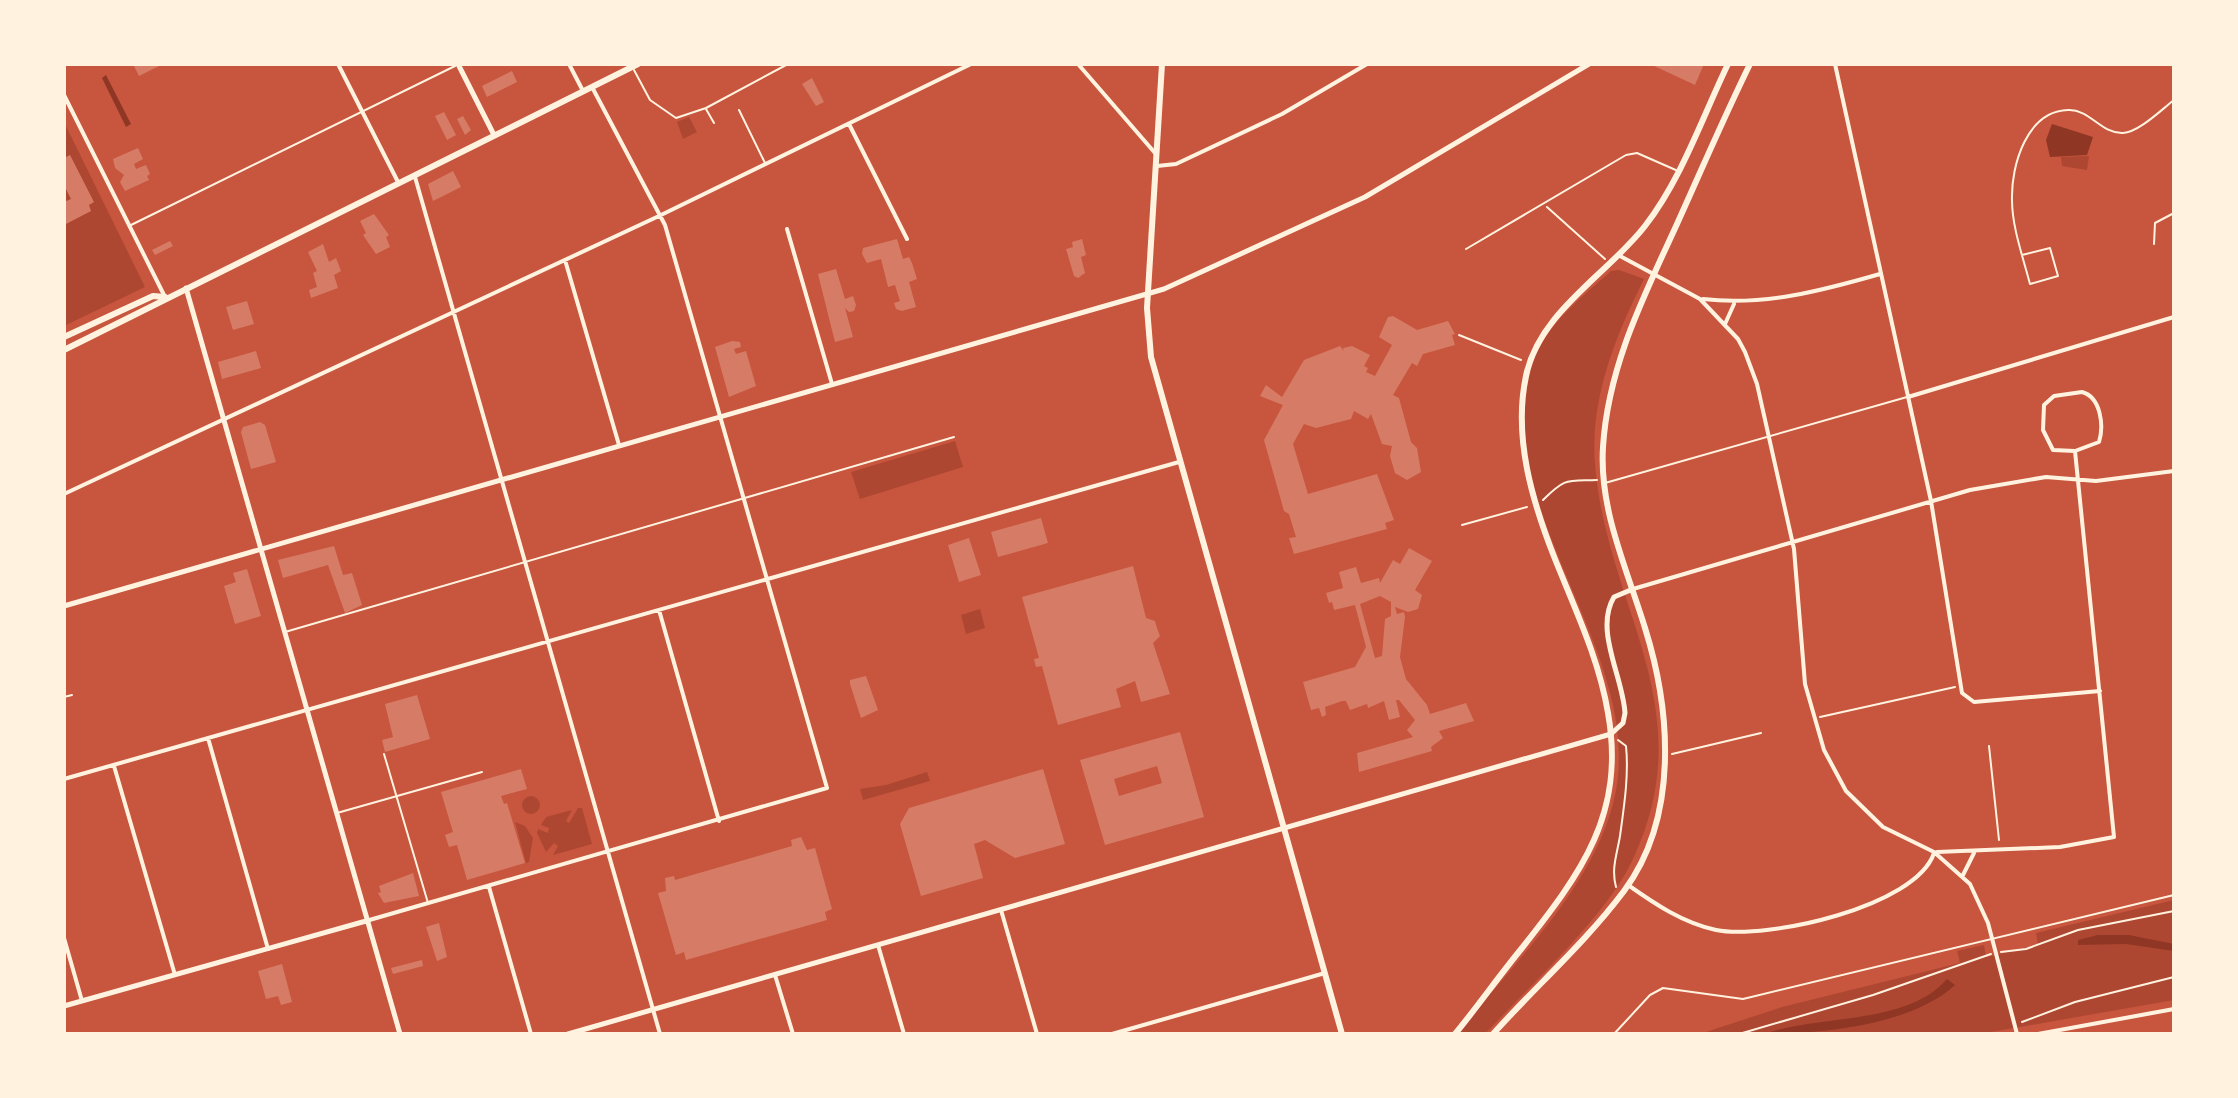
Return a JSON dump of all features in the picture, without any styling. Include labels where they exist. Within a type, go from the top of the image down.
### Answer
[{"type":"main road","points":[[1162,64],[1148,293],[1151,357],[1342,1034]]},
{"type":"main road","points":[[1455,1034],[1556,904],[1591,852],[1608,802],[1611,734],[1600,677],[1536,503],[1525,458],[1522,419],[1526,375],[1539,343],[1562,312],[1612,265],[1652,217],[1678,171],[1728,64]]},
{"type":"main road","points":[[1493,1034],[1628,885],[1655,820],[1664,756],[1657,670],[1601,482],[1603,448],[1611,390],[1624,342],[1750,64]]},
{"type":"main road","points":[[64,350],[635,65]]},
{"type":"main road","points":[[64,337],[153,296],[165,297]]},
{"type":"street","points":[[338,64],[398,182]]},
{"type":"street","points":[[458,64],[494,135]]},
{"type":"street","points":[[569,64],[583,91]]},
{"type":"street","points":[[64,494],[659,216],[971,64]]},
{"type":"street","points":[[1078,64],[1157,155]]},
{"type":"street","points":[[1157,166],[1176,164],[1269,120],[1367,64]]},
{"type":"street","points":[[64,606],[1148,293],[1231,260],[1351,204],[1589,64]]},
{"type":"street","points":[[1835,64],[1931,501],[1950,600],[1960,686],[1974,702],[2100,691]]},
{"type":"street","points":[[64,1006],[827,788],[659,216],[592,87]]},
{"type":"street","points":[[64,95],[165,297]]},
{"type":"street","points":[[849,124],[907,239]]},
{"type":"street","points":[[414,174],[660,1034]]},
{"type":"street","points":[[787,229],[832,384]]},
{"type":"street","points":[[1620,256],[1700,299],[1738,339],[1751,365],[1793,542],[1801,603],[1805,684],[1824,750],[1846,791],[1883,827],[1934,852],[1963,875],[1984,911],[2017,1034]]},
{"type":"street","points":[[565,260],[619,445]]},
{"type":"street","points":[[1700,299],[1734,304],[1792,297],[1880,274]]},
{"type":"street","points":[[185,287],[400,1034]]},
{"type":"street","points":[[1725,324],[1734,304]]},
{"type":"street","points":[[1908,397],[2174,317]]},
{"type":"street","points":[[2082,392],[2090,394],[2097,405],[2101,437],[2095,446],[2075,451],[2049,446],[2042,414],[2044,405],[2054,396],[2082,392]]},
{"type":"street","points":[[1934,852],[1974,853],[2060,847],[2114,837],[2075,451]]},
{"type":"street","points":[[64,779],[1179,462]]},
{"type":"street","points":[[568,1034],[1611,734],[1623,723],[1625,713],[1607,610],[1614,597],[1633,589],[1931,501],[2021,480],[2058,476],[2096,481],[2174,471]]},
{"type":"street","points":[[659,610],[719,821]]},
{"type":"street","points":[[208,738],[268,949]]},
{"type":"street","points":[[114,765],[175,975]]},
{"type":"street","points":[[1628,885],[1693,923],[1730,932],[1761,930],[1797,925],[1888,896],[1922,872],[1934,852]]},
{"type":"street","points":[[1963,875],[1974,853]]},
{"type":"street","points":[[489,887],[531,1034]]},
{"type":"street","points":[[1001,910],[1037,1034]]},
{"type":"street","points":[[64,938],[82,1001]]},
{"type":"street","points":[[878,945],[904,1034]]},
{"type":"street","points":[[1112,1034],[1325,973]]},
{"type":"street","points":[[775,975],[793,1034]]},
{"type":"street","points":[[2038,1034],[2174,1009]]},
{"type":"lane","points":[[129,225],[458,64]]},
{"type":"lane","points":[[635,65],[650,100],[663,112],[676,118],[706,108],[788,64]]},
{"type":"lane","points":[[2022,255],[2050,248],[2058,276],[2030,284],[2022,255],[2012,201],[2013,177],[2024,143],[2036,124],[2056,111],[2077,110],[2108,131],[2121,133],[2130,131],[2174,100]]},
{"type":"lane","points":[[706,108],[714,123]]},
{"type":"lane","points":[[739,110],[766,164]]},
{"type":"lane","points":[[1466,249],[1626,155],[1637,153],[1678,171]]},
{"type":"lane","points":[[2154,244],[2155,223],[2174,213]]},
{"type":"lane","points":[[1601,482],[1908,397]]},
{"type":"lane","points":[[284,632],[954,437]]},
{"type":"lane","points":[[1218,599],[1227,596]]},
{"type":"lane","points":[[64,697],[72,695]]},
{"type":"lane","points":[[384,754],[428,904]]},
{"type":"lane","points":[[336,814],[482,772]]},
{"type":"lane","points":[[1614,1034],[1650,995],[1663,988],[1743,999],[2174,895]]},
{"type":"path","points":[[1548,208],[1612,265]]},
{"type":"path","points":[[1459,335],[1521,360]]},
{"type":"path","points":[[1539,502],[1559,482],[1572,479],[1601,482]]},
{"type":"path","points":[[1462,525],[1527,507]]},
{"type":"path","points":[[1822,717],[1960,686]]},
{"type":"path","points":[[1664,756],[1761,733]]},
{"type":"path","points":[[1611,734],[1623,740],[1627,754],[1613,873],[1616,887]]},
{"type":"path","points":[[1989,746],[1999,840]]},
{"type":"path","points":[[1739,1034],[1873,995],[1995,952],[2026,949],[2078,930],[2174,911]]},
{"type":"path","points":[[2018,1025],[2075,1002],[2174,977]]},
{"type":"shaded area","points":[[106,75],[131,124],[126,127],[102,78]]},
{"type":"shaded area","points":[[689,117],[697,132],[683,139],[677,122]]},
{"type":"shaded area","points":[[64,122],[145,287],[64,326]]},
{"type":"shaded area","points":[[2052,124],[2093,137],[2087,155],[2050,157],[2046,140]]},
{"type":"shaded area","points":[[2089,156],[2087,170],[2062,166],[2061,157]]},
{"type":"shaded area","points":[[1619,270],[1644,279],[1623,323],[1607,369],[1596,416],[1595,464],[1603,516],[1645,658],[1655,705],[1659,753],[1652,804],[1633,859],[1621,881],[1586,927],[1485,1034],[1458,1034],[1568,897],[1602,836],[1613,804],[1619,748],[1610,693],[1592,638],[1548,529],[1531,474],[1524,419],[1533,363],[1546,336],[1588,291],[1611,271]]},
{"type":"shaded area","points":[[955,441],[963,467],[860,499],[851,472]]},
{"type":"shaded area","points":[[980,609],[985,628],[966,634],[961,615]]},
{"type":"shaded area","points":[[927,772],[930,781],[863,800],[860,789],[886,785]]},
{"type":"shaded area","points":[[531,796],[540,805],[531,814],[522,805]]},
{"type":"shaded area","points":[[578,808],[582,808],[592,844],[553,855],[558,846],[554,843],[546,852],[537,833],[538,829],[548,833],[549,828],[541,825],[546,817],[572,810],[566,821],[569,823]]},
{"type":"shaded area","points":[[515,822],[525,826],[533,838],[529,862],[526,863]]},
{"type":"shaded area","points":[[2174,900],[2174,1000],[1980,1034],[1700,1034],[1782,1007],[1960,963],[1957,951],[1984,945],[1986,957],[2038,945],[2036,933]]},
{"type":"shaded area","points":[[2098,935],[2129,935],[2174,944],[2174,951],[2126,944],[2078,945],[2078,940]]},
{"type":"shaded area","points":[[1947,979],[1955,985],[1937,999],[1891,1018],[1839,1029],[1764,1034],[1886,1012],[1930,994]]},
{"type":"building","points":[[133,64],[163,64],[139,76]]},
{"type":"building","points":[[1650,64],[1704,64],[1695,85]]},
{"type":"building","points":[[512,71],[517,82],[487,97],[482,86]]},
{"type":"building","points":[[812,78],[824,102],[816,106],[802,84]]},
{"type":"building","points":[[444,112],[456,135],[447,140],[435,116]]},
{"type":"building","points":[[463,116],[471,130],[465,135],[457,119]]},
{"type":"building","points":[[138,148],[143,159],[134,164],[136,169],[146,165],[149,180],[125,191],[120,182],[124,175],[115,168],[113,159]]},
{"type":"building","points":[[70,155],[94,202],[89,205],[91,211],[64,225],[64,202],[71,199],[64,185],[64,158]]},
{"type":"building","points":[[453,171],[461,187],[433,201],[428,184]]},
{"type":"building","points":[[374,214],[389,235],[386,237],[390,247],[376,254],[363,235],[366,233],[360,221]]},
{"type":"building","points":[[897,239],[903,259],[909,257],[917,279],[909,282],[916,307],[902,311],[896,309],[894,303],[900,301],[895,285],[888,287],[881,259],[867,263],[862,254],[863,248]]},
{"type":"building","points":[[1082,239],[1086,255],[1081,257],[1085,273],[1078,278],[1074,276],[1066,249],[1073,247],[1072,242]]},
{"type":"building","points":[[170,241],[173,246],[155,255],[152,250]]},
{"type":"building","points":[[323,244],[329,262],[336,258],[341,271],[334,275],[338,288],[311,298],[309,290],[317,287],[313,273],[317,271],[308,252]]},
{"type":"building","points":[[836,269],[845,299],[853,296],[856,305],[854,311],[849,312],[845,308],[853,337],[835,342],[818,274]]},
{"type":"building","points":[[247,301],[254,324],[233,330],[226,307]]},
{"type":"building","points":[[1393,316],[1417,330],[1448,321],[1455,334],[1452,335],[1455,345],[1423,354],[1417,366],[1412,363],[1393,395],[1399,398],[1411,442],[1417,448],[1421,472],[1407,480],[1395,473],[1390,456],[1392,446],[1382,444],[1371,414],[1368,419],[1354,411],[1351,419],[1316,428],[1304,424],[1293,444],[1308,494],[1377,474],[1394,520],[1385,523],[1387,529],[1294,554],[1289,538],[1296,537],[1289,514],[1284,511],[1264,440],[1283,405],[1260,396],[1266,385],[1282,397],[1304,360],[1340,346],[1344,351],[1343,348],[1352,346],[1370,355],[1364,366],[1368,368],[1366,372],[1375,376],[1392,345],[1379,337],[1388,317]]},
{"type":"building","points":[[732,341],[740,342],[741,347],[734,349],[736,354],[746,351],[756,386],[729,397],[715,347]]},
{"type":"building","points":[[256,351],[261,368],[222,379],[218,362]]},
{"type":"building","points":[[260,422],[265,425],[276,462],[251,469],[241,432],[243,427]]},
{"type":"building","points":[[1041,518],[1048,543],[998,557],[991,532]]},
{"type":"building","points":[[969,538],[981,575],[959,582],[948,545]]},
{"type":"building","points":[[334,546],[343,575],[352,573],[362,605],[345,613],[328,565],[283,578],[278,560]]},
{"type":"building","points":[[1409,548],[1432,561],[1415,590],[1422,595],[1418,609],[1408,612],[1395,607],[1397,614],[1404,612],[1405,617],[1400,657],[1406,679],[1427,705],[1430,714],[1466,703],[1474,721],[1439,731],[1443,738],[1431,747],[1432,751],[1359,772],[1357,753],[1413,737],[1407,730],[1415,720],[1399,700],[1396,700],[1400,717],[1389,720],[1384,701],[1368,708],[1367,704],[1350,710],[1346,701],[1342,701],[1325,707],[1326,715],[1322,717],[1319,708],[1311,710],[1303,682],[1355,667],[1366,647],[1355,605],[1334,610],[1332,602],[1329,603],[1326,593],[1343,588],[1339,572],[1356,567],[1361,583],[1379,578],[1380,583],[1393,560],[1400,564]],"holes":[[[1380,596],[1391,602],[1391,616],[1385,619],[1382,656],[1375,658],[1360,604]]]},
{"type":"building","points":[[1133,566],[1146,618],[1155,621],[1160,636],[1153,643],[1170,694],[1141,702],[1135,681],[1116,689],[1121,707],[1058,725],[1042,666],[1036,667],[1034,659],[1039,658],[1022,597]]},
{"type":"building","points":[[247,569],[261,616],[235,624],[224,586],[236,582],[233,573]]},
{"type":"building","points":[[866,676],[878,710],[861,718],[850,680]]},
{"type":"building","points":[[417,695],[430,739],[385,752],[382,740],[393,737],[385,704]]},
{"type":"building","points":[[1180,732],[1204,817],[1105,845],[1080,760]],"holes":[[[1157,766],[1162,783],[1119,796],[1114,779]]]},
{"type":"building","points":[[521,769],[527,789],[501,796],[504,804],[507,803],[525,863],[467,880],[457,845],[449,847],[445,835],[453,832],[441,792]]},
{"type":"building","points":[[1043,769],[1065,844],[1015,858],[985,840],[974,844],[983,878],[921,896],[900,824],[909,808]]},
{"type":"building","points":[[801,837],[807,850],[815,848],[832,909],[825,912],[827,920],[686,960],[684,952],[676,955],[658,893],[666,891],[665,878],[674,876],[675,880],[792,846],[791,840]]},
{"type":"building","points":[[413,873],[419,896],[384,903],[378,893],[381,892],[379,886]]},
{"type":"building","points":[[439,923],[447,957],[437,961],[426,927]]},
{"type":"building","points":[[422,960],[423,966],[393,974],[391,968]]},
{"type":"building","points":[[282,964],[292,1002],[281,1005],[278,996],[266,999],[258,971]]}]
